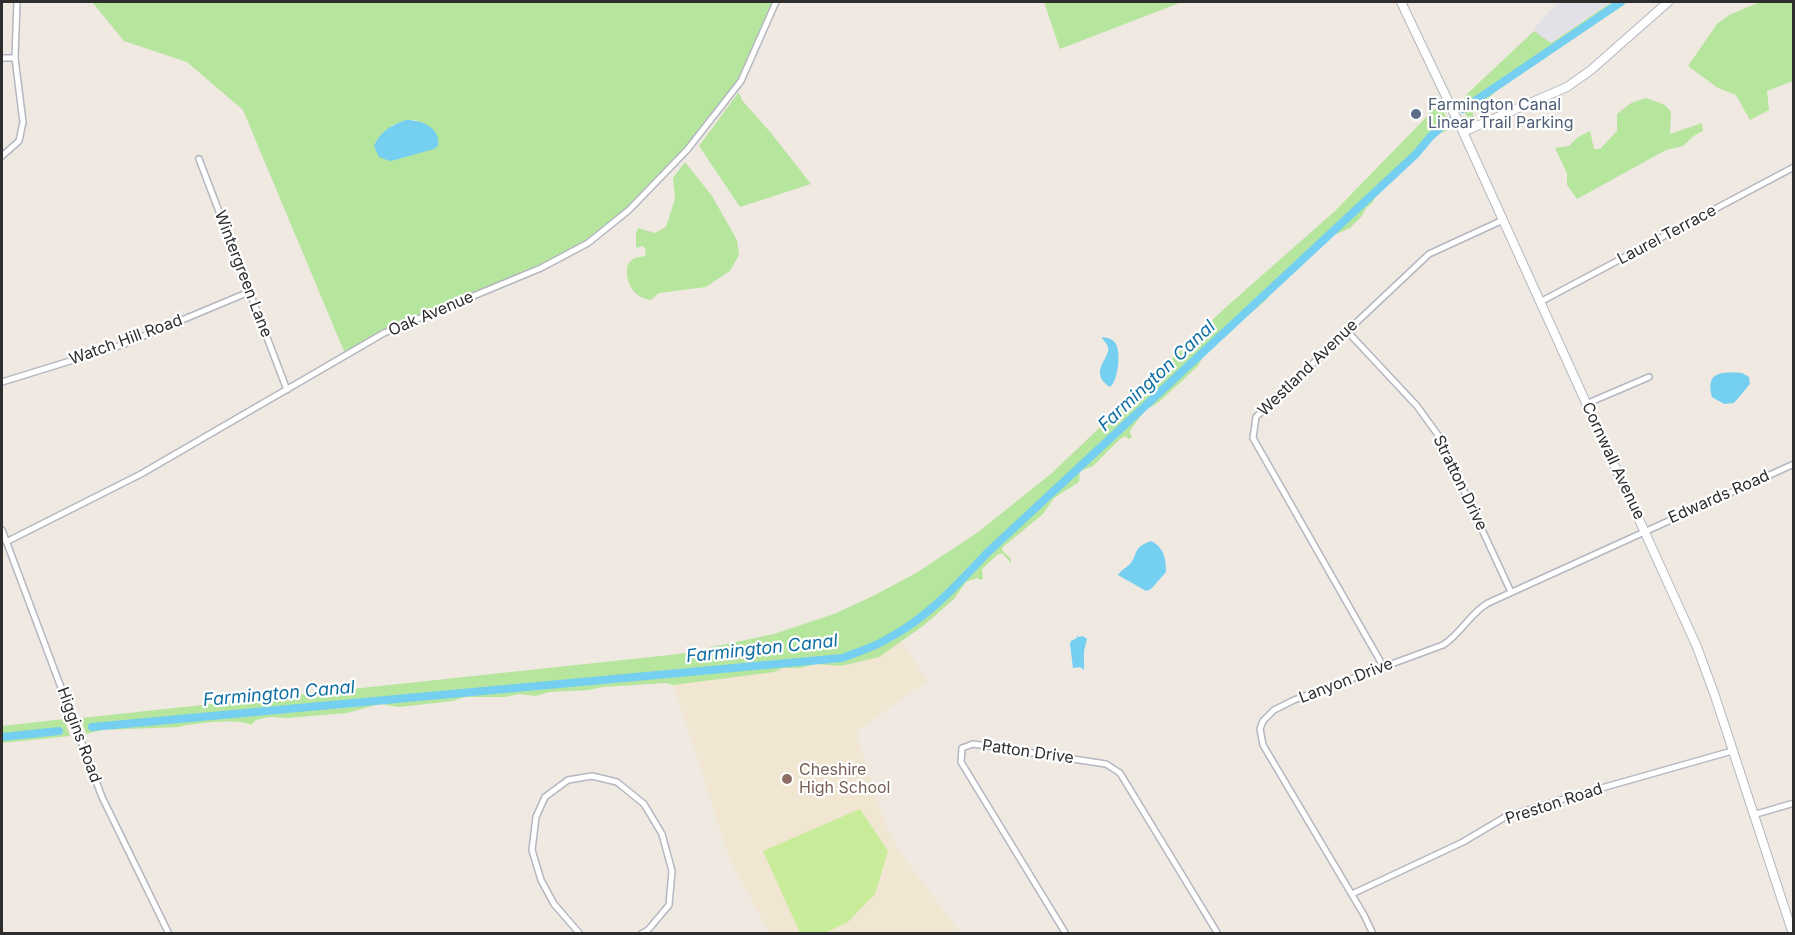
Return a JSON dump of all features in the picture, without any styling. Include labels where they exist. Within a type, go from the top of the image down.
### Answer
[{"type":"street","points":[[2,156],[19,141],[23,122],[15,58],[17,2]]},
{"type":"street","name":"Oak Avenue","points":[[6,542],[141,474],[384,333],[541,268],[588,243],[628,210],[687,150],[741,81],[776,2]]},
{"type":"street","name":"Cornwall Avenue","points":[[1401,2],[1463,132],[1697,647],[1792,933]]},
{"type":"street","points":[[1463,132],[1567,87],[1591,70],[1668,2]]},
{"type":"street","points":[[2,57],[15,58]]},
{"type":"street","name":"Wintergreen Lane","points":[[199,159],[287,390]]},
{"type":"street","name":"Laurel Terrace","points":[[1540,302],[1794,167]]},
{"type":"street","name":"Westland Avenue","points":[[1383,666],[1252,438],[1256,417],[1429,254],[1503,220]]},
{"type":"street","name":"Watch Hill Road","points":[[2,382],[122,345],[249,292]]},
{"type":"street","name":"Stratton Drive","points":[[1346,330],[1417,406],[1438,435],[1511,592]]},
{"type":"street","points":[[1586,404],[1649,377]]},
{"type":"street","name":"Edwards Road","points":[[1645,531],[1794,464]]},
{"type":"street","name":"Higgins Road","points":[[2,530],[102,797],[170,933]]},
{"type":"street","name":"Lanyon Drive","points":[[1373,933],[1263,745],[1260,729],[1268,714],[1282,705],[1443,645],[1457,634],[1479,608],[1645,531]]},
{"type":"street","name":"Patton Drive","points":[[1066,933],[961,762],[962,748],[973,744],[1107,764],[1120,773],[1218,933]]},
{"type":"street","name":"Preston Road","points":[[1352,894],[1463,842],[1505,817],[1732,751]]},
{"type":"street","points":[[580,933],[554,904],[541,880],[532,850],[536,817],[545,797],[568,780],[592,776],[617,782],[644,804],[662,834],[672,872],[669,905],[648,930],[641,933]]},
{"type":"street","points":[[1753,815],[1794,803]]},
{"type":"shaded area","points":[[1559,2],[1612,2],[1550,43],[1534,31],[1539,22]]},
{"type":"shaded area","name":"Cheshire High School","points":[[902,641],[927,681],[856,732],[886,827],[897,847],[960,933],[770,933],[732,865],[673,685],[783,668],[804,668],[816,664],[841,666],[879,657]]},
{"type":"green space","points":[[92,2],[776,2],[741,81],[687,150],[629,210],[588,243],[541,268],[384,333],[346,356],[243,110],[187,62],[124,41]],"holes":[[[406,120],[417,120],[414,154],[395,160],[391,126]]]},
{"type":"green space","points":[[1044,2],[1182,2],[1060,49]]},
{"type":"green space","points":[[1612,2],[1628,2],[1496,91],[1473,113],[1474,122],[1468,118],[1460,104],[1467,94],[1534,31],[1551,43]]},
{"type":"green space","points":[[1760,2],[1793,2],[1793,81],[1767,91],[1769,110],[1750,120],[1736,95],[1718,88],[1688,66],[1717,24],[1729,15]]},
{"type":"green space","points":[[738,93],[811,184],[740,207],[699,146]]},
{"type":"green space","points":[[1646,98],[1665,105],[1671,112],[1670,134],[1702,123],[1703,131],[1683,146],[1666,150],[1577,199],[1567,185],[1567,173],[1555,148],[1569,146],[1578,137],[1590,131],[1594,149],[1600,149],[1617,131],[1617,114],[1631,103]]},
{"type":"green space","points":[[1440,103],[1451,128],[1430,139],[1415,159],[1378,193],[1362,216],[1350,228],[1332,236],[1265,301],[1208,349],[1197,367],[1140,417],[1130,432],[1132,438],[1128,439],[1126,436],[1120,439],[1093,466],[1080,471],[1079,482],[1054,498],[1043,514],[1003,547],[1002,550],[1011,559],[1011,563],[1002,553],[997,555],[982,569],[983,579],[977,578],[966,582],[954,599],[923,626],[879,657],[841,666],[816,664],[800,668],[783,668],[774,672],[673,685],[666,683],[602,687],[549,692],[536,696],[519,694],[505,697],[465,697],[453,701],[399,707],[380,704],[347,713],[288,718],[269,717],[256,720],[251,725],[216,722],[179,727],[102,730],[86,734],[81,718],[679,654],[774,634],[834,614],[873,596],[916,573],[977,533],[1052,473],[1225,308],[1335,211]]},
{"type":"green space","points":[[685,162],[712,196],[737,240],[739,255],[730,271],[706,287],[659,293],[651,300],[645,299],[631,288],[627,277],[628,264],[634,258],[645,256],[646,250],[643,246],[636,248],[636,234],[638,228],[655,233],[666,227],[675,199],[673,178]]},
{"type":"green space","points":[[64,719],[70,736],[2,743],[2,726]]},
{"type":"green space","points":[[860,809],[888,851],[875,894],[848,922],[825,933],[800,933],[763,851]]},
{"type":"water","points":[[406,120],[424,123],[433,129],[438,139],[438,146],[390,161],[379,157],[374,146],[380,136],[391,127]]},
{"type":"water","points":[[1103,337],[1115,342],[1118,348],[1117,373],[1110,387],[1100,376],[1108,351]]},
{"type":"water","points":[[1722,373],[1742,373],[1749,377],[1750,384],[1734,403],[1724,404],[1712,397],[1710,388],[1713,378]]},
{"type":"water","points":[[1151,541],[1159,547],[1163,554],[1166,572],[1151,589],[1146,591],[1118,575],[1132,561],[1141,546]]},
{"type":"water","points":[[1077,635],[1087,639],[1084,651],[1084,670],[1080,667],[1073,668],[1070,644],[1077,638]]},
{"type":"waterway","name":"Farmington Canal","points":[[1463,109],[1621,2]]},
{"type":"waterway","name":"Farmington Canal","points":[[92,727],[842,658],[872,647],[903,630],[941,600],[987,553],[1416,154],[1448,121]]},
{"type":"waterway","name":"Farmington Canal","points":[[2,737],[59,731]]},
{"type":"place","name":"Farmington Canal Linear Trail Parking","points":[[1416,114]]},
{"type":"place","name":"Cheshire High School","points":[[787,779]]}]
